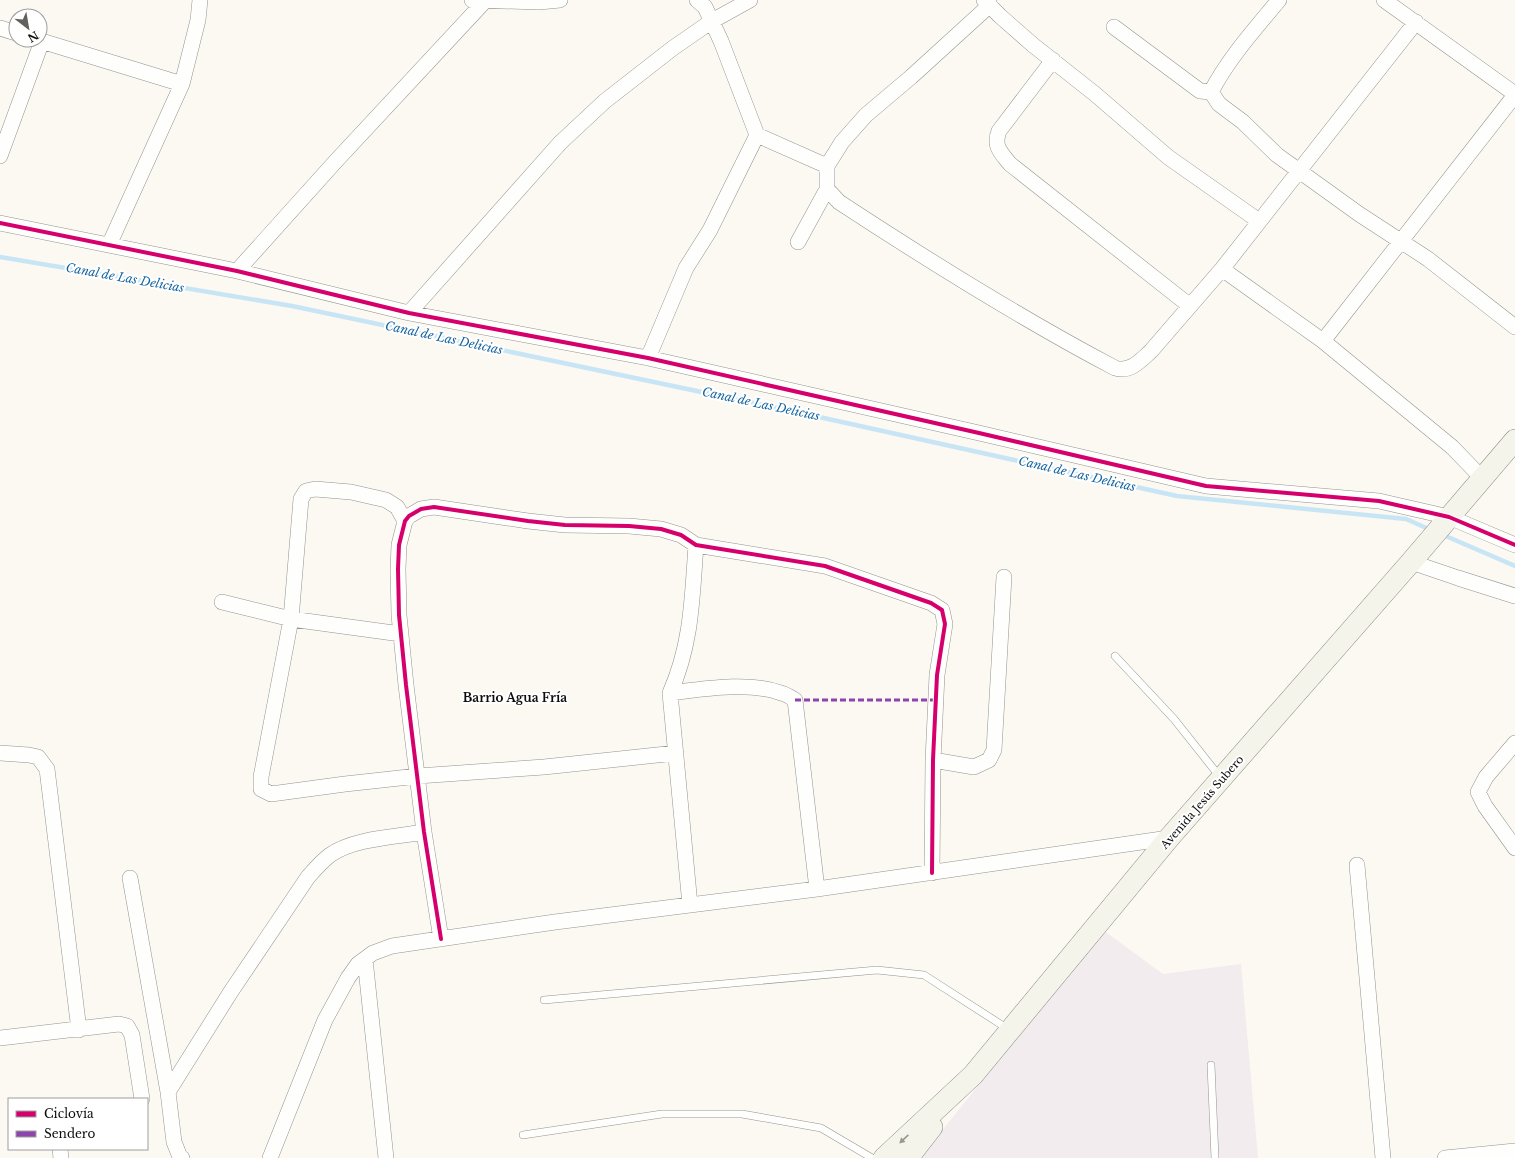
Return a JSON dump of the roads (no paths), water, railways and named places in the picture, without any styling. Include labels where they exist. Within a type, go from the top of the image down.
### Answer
[{"type":"main road","name":"Avenida Jesús Subero","points":[[884,1158],[973,1075],[1169,838],[1515,440]]},
{"type":"main road","points":[[908,1158],[973,1075]]},
{"type":"street","points":[[110,245],[182,84],[198,20],[200,0]]},
{"type":"street","points":[[237,271],[478,1],[539,2],[560,0]]},
{"type":"street","points":[[697,0],[705,7],[721,41],[757,135],[827,166]]},
{"type":"street","points":[[410,313],[560,143],[605,101],[673,48],[712,21],[750,0]]},
{"type":"street","points":[[1211,92],[1218,78],[1278,0]]},
{"type":"street","points":[[1323,341],[1515,94],[1384,0]]},
{"type":"street","points":[[798,242],[827,189],[827,166],[842,142],[866,115],[911,77],[987,3],[1033,45],[1095,94],[1168,158],[1259,221]]},
{"type":"street","points":[[827,189],[839,202],[1024,318],[1115,368],[1122,370],[1129,368],[1140,361],[1162,340],[1222,269],[1416,22]]},
{"type":"street","points":[[1114,27],[1200,91],[1211,92]]},
{"type":"street","points":[[48,43],[182,84]]},
{"type":"street","points":[[0,156],[38,48]]},
{"type":"street","points":[[1053,60],[999,131],[996,138],[1000,150],[1010,164],[1190,306]]},
{"type":"street","points":[[1211,92],[1219,104],[1242,122],[1276,155],[1359,214],[1428,259],[1515,327]]},
{"type":"street","points":[[648,358],[686,268],[710,230],[757,135]]},
{"type":"street","points":[[0,223],[237,271],[410,313],[648,358],[1206,486],[1379,501],[1446,521],[1515,545]]},
{"type":"street","points":[[1222,269],[1323,341],[1452,447],[1482,478]]},
{"type":"street","points":[[404,521],[397,507],[386,500],[351,492],[315,488],[306,491],[301,498],[291,619],[261,777],[261,789],[271,794],[418,776],[544,767],[676,753]]},
{"type":"street","points":[[441,939],[424,832],[406,685],[401,634],[398,569],[399,546],[404,521],[409,516],[422,509],[434,506],[528,521],[565,525],[629,526],[661,529],[681,535],[696,544],[825,566],[931,603],[942,610],[945,624],[937,675],[933,760],[932,872]]},
{"type":"street","points":[[690,905],[670,693],[678,673],[689,633],[696,544]]},
{"type":"street","points":[[1417,554],[1458,578],[1515,596]]},
{"type":"street","points":[[933,760],[974,767],[989,760],[994,750],[1004,577]]},
{"type":"street","points":[[222,602],[291,619],[401,634]]},
{"type":"street","points":[[670,693],[724,686],[755,688],[780,692],[795,700],[817,889]]},
{"type":"street","points":[[1515,743],[1486,777],[1478,792],[1485,806],[1515,848]]},
{"type":"street","points":[[0,752],[38,757],[47,769],[79,1030]]},
{"type":"street","points":[[168,1092],[234,987],[308,877],[321,863],[340,849],[362,842],[424,832]]},
{"type":"street","points":[[270,1158],[325,1020],[348,978],[358,964],[373,953],[392,946],[817,889],[1169,838]]},
{"type":"street","points":[[1356,865],[1383,1158]]},
{"type":"street","points":[[130,878],[168,1092],[174,1142],[180,1157],[182,1158]]},
{"type":"street","points":[[365,959],[386,1158]]},
{"type":"street","points":[[0,1038],[79,1030],[119,1024],[127,1026],[132,1035],[142,1098]]},
{"type":"street","points":[[1445,1158],[1515,1152]]},
{"type":"lane","points":[[1115,656],[1174,719],[1222,778]]},
{"type":"lane","points":[[544,1000],[877,970],[924,975],[1010,1030]]},
{"type":"lane","points":[[1211,1065],[1215,1158]]},
{"type":"lane","points":[[523,1135],[662,1114],[742,1114],[821,1128],[872,1158]]},
{"type":"waterway","name":"Canal de Las Delicias","points":[[0,257],[292,306],[792,411],[1177,496],[1406,519],[1431,530]]},
{"type":"waterway","name":"Canal de Las Delicias","points":[[1441,534],[1515,566]]},
{"type":"district","name":"Barrio Agua Fría","points":[[515,698]]}]
